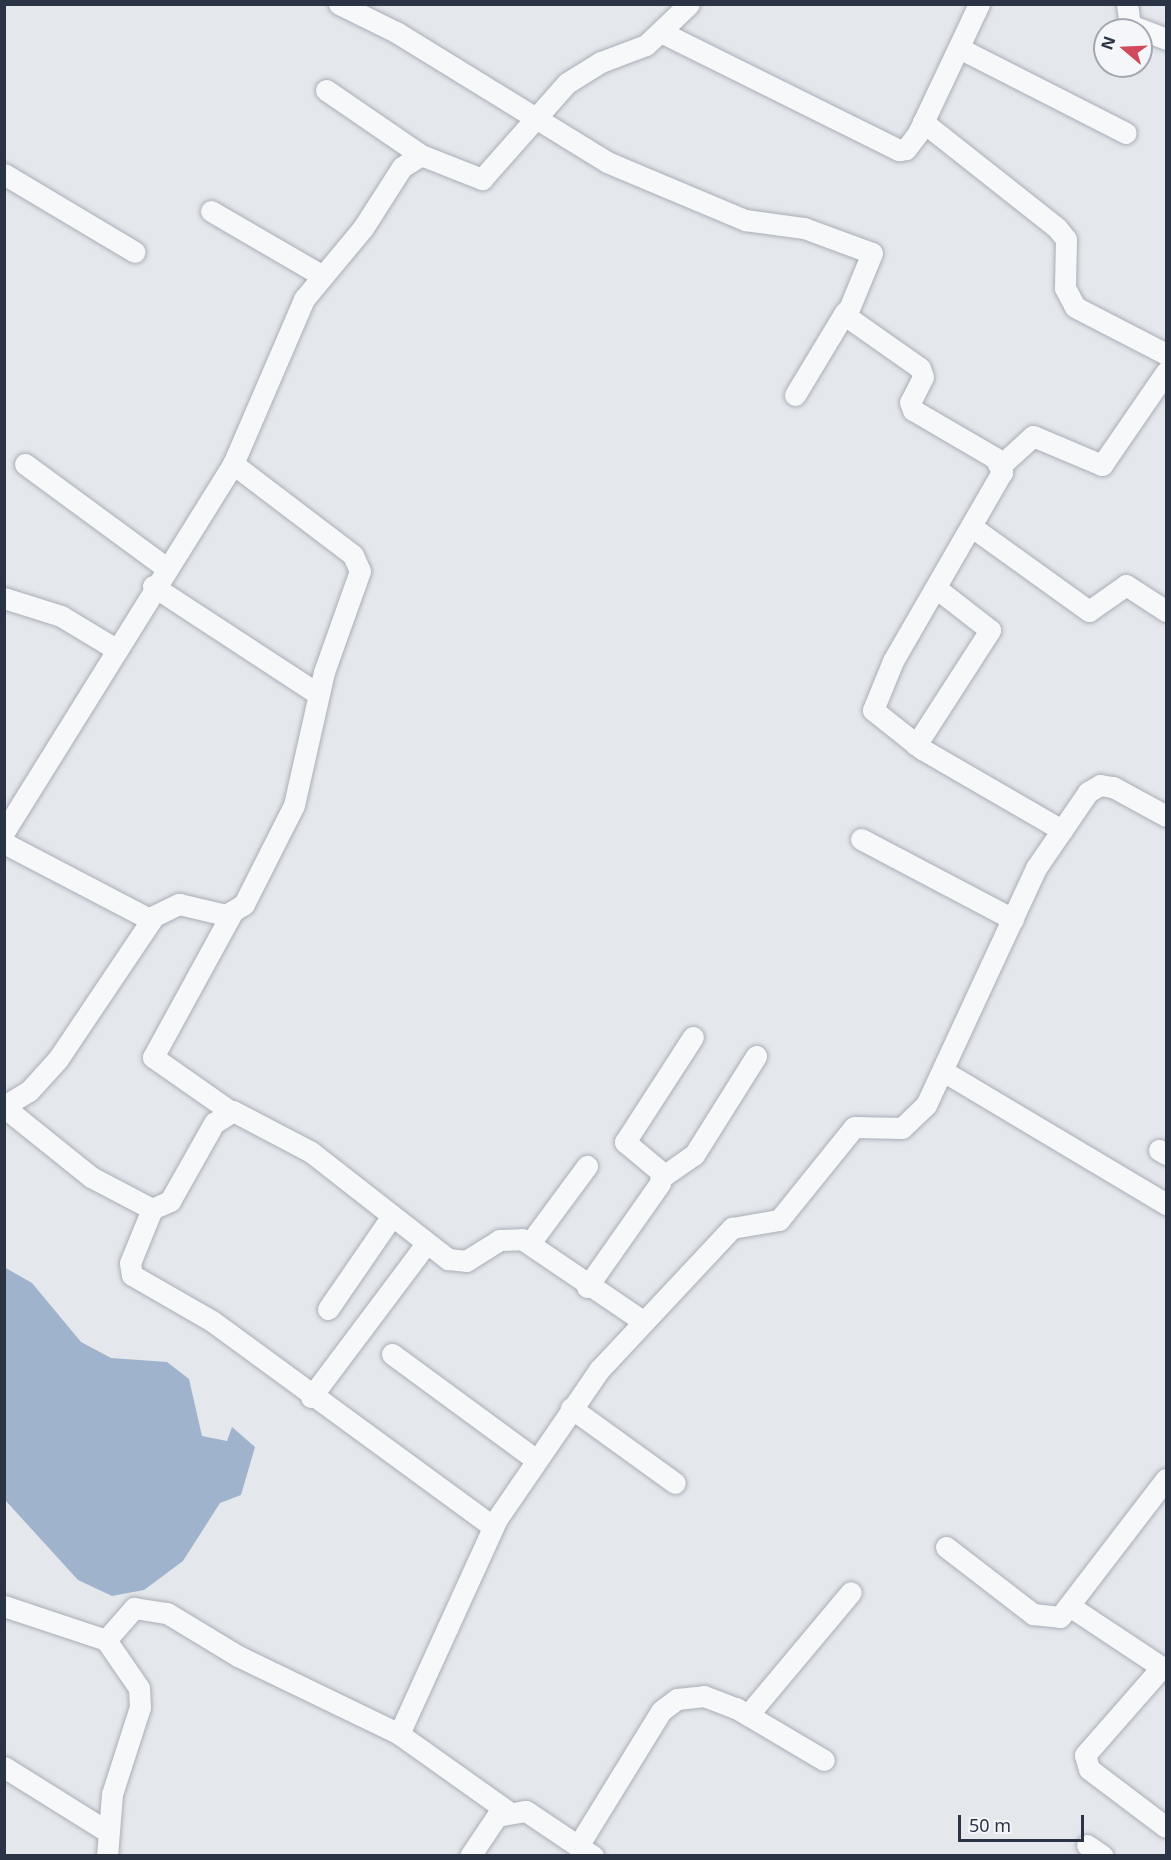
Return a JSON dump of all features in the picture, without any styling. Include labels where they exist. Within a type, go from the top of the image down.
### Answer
[{"type":"street","points":[[339,4],[396,32],[589,153],[693,201],[745,220],[804,228],[869,250],[873,262],[795,395]]},
{"type":"street","points":[[326,90],[421,155],[482,179],[567,83],[661,32],[690,4]]},
{"type":"street","points":[[661,32],[891,149],[906,149],[924,122],[980,4]]},
{"type":"street","points":[[1127,4],[1130,25],[1167,39]]},
{"type":"street","points":[[959,48],[1126,133]]},
{"type":"street","points":[[924,122],[1057,228],[1066,239],[1065,288],[1075,307],[1167,354]]},
{"type":"street","points":[[4,832],[114,648],[233,464],[304,299],[321,275],[363,228],[402,167],[421,155]]},
{"type":"street","points":[[5,176],[135,252]]},
{"type":"street","points":[[211,211],[321,275]]},
{"type":"street","points":[[845,312],[920,368],[922,377],[910,402],[913,410],[1000,465]]},
{"type":"street","points":[[1062,830],[916,745],[875,716],[874,702],[936,588],[1000,480],[1000,465],[1033,436],[1102,465],[1167,372]]},
{"type":"street","points":[[25,464],[165,567]]},
{"type":"street","points":[[233,464],[358,563],[359,579],[318,694],[294,805],[244,904],[232,913],[153,1057],[230,1111],[311,1152],[426,1244],[458,1263],[499,1240],[530,1243],[587,1287],[641,1320]]},
{"type":"street","points":[[972,527],[1089,611],[1126,585],[1167,611]]},
{"type":"street","points":[[153,586],[318,694]]},
{"type":"street","points":[[916,745],[990,630],[936,588]]},
{"type":"street","points":[[4,598],[60,616],[114,648]]},
{"type":"street","points":[[399,1734],[493,1527],[535,1459],[571,1408],[641,1320],[732,1228],[779,1220],[854,1127],[902,1128],[926,1105],[1036,868],[1088,792],[1100,785],[1167,816]]},
{"type":"street","points":[[861,838],[1013,919]]},
{"type":"street","points":[[4,843],[151,920]]},
{"type":"street","points":[[152,1209],[91,1177],[4,1106],[29,1091],[58,1059],[151,920],[179,904],[232,913]]},
{"type":"street","points":[[662,1177],[625,1142],[693,1037]]},
{"type":"street","points":[[587,1287],[662,1177],[694,1155],[756,1056]]},
{"type":"street","points":[[942,1071],[1167,1204]]},
{"type":"street","points":[[230,1111],[214,1123],[170,1201],[152,1209],[130,1263],[132,1275],[212,1321],[311,1397],[493,1527]]},
{"type":"street","points":[[530,1243],[587,1166]]},
{"type":"street","points":[[328,1309],[392,1216]]},
{"type":"street","points":[[311,1397],[426,1244]]},
{"type":"street","points":[[392,1354],[535,1459]]},
{"type":"street","points":[[571,1408],[675,1484]]},
{"type":"street","points":[[946,1547],[1042,1619],[1060,1617],[1071,1606],[1167,1479]]},
{"type":"street","points":[[748,1715],[851,1592]]},
{"type":"street","points":[[4,1606],[106,1640],[136,1682],[140,1707],[112,1794],[107,1856]]},
{"type":"street","points":[[1071,1606],[1164,1669],[1085,1755],[1089,1769],[1167,1827]]},
{"type":"street","points":[[106,1640],[134,1608],[150,1607],[399,1734],[510,1814]]},
{"type":"street","points":[[470,1856],[497,1816],[526,1811],[585,1851],[661,1711],[690,1695],[748,1715],[824,1760]]},
{"type":"street","points":[[4,1767],[108,1832]]},
{"type":"water","points":[[4,1267],[32,1283],[81,1342],[111,1358],[167,1362],[189,1379],[202,1436],[227,1441],[232,1427],[255,1447],[241,1495],[220,1503],[183,1561],[144,1590],[112,1596],[78,1580],[5,1500]]}]
